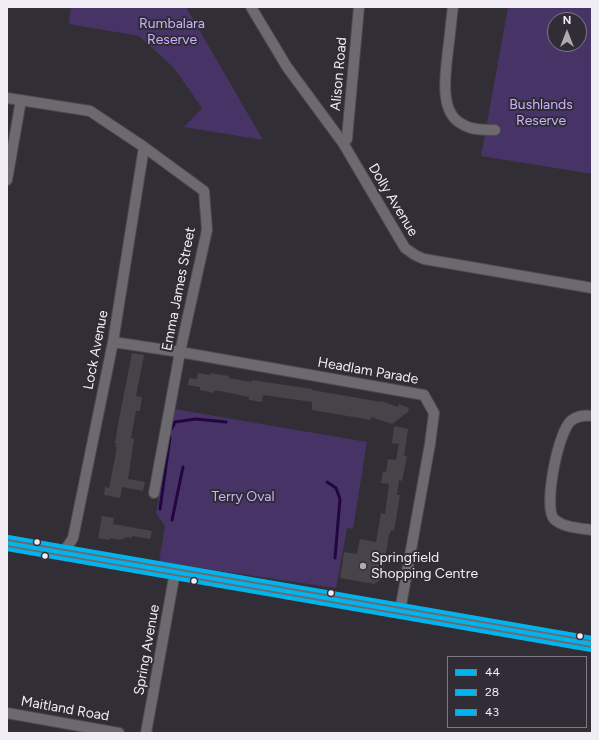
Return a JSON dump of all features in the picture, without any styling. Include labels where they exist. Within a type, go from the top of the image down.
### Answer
[{"type":"street","name":"Dolly Avenue","points":[[251,7],[286,66],[343,143],[405,248],[414,255],[424,258],[592,288]]},
{"type":"street","name":"Alison Road","points":[[343,143],[346,139],[348,126],[359,7]]},
{"type":"street","points":[[453,7],[444,85],[446,101],[452,116],[461,124],[478,129],[495,130]]},
{"type":"street","name":"Emma James Street","points":[[7,98],[90,111],[144,147],[204,191],[207,230],[180,352],[154,493]]},
{"type":"street","points":[[7,180],[21,100]]},
{"type":"street","name":"Lock Avenue","points":[[62,553],[73,538],[113,342],[144,147]]},
{"type":"street","name":"Headlam Parade","points":[[113,342],[180,352],[424,395],[434,413],[430,444],[400,611]]},
{"type":"street","points":[[592,416],[583,415],[571,421],[564,430],[559,444],[551,485],[550,511],[553,518],[559,522],[568,526],[592,530]]},
{"type":"street","points":[[7,543],[592,644]]},
{"type":"street","name":"Spring Avenue","points":[[146,733],[175,572]]},
{"type":"street","name":"Maitland Road","points":[[7,714],[119,733]]},
{"type":"green space","name":"Rumbalara Reserve","points":[[71,7],[186,7],[263,140],[184,127],[202,108],[174,68],[139,36],[69,24]]},
{"type":"green space","name":"Bushlands Reserve","points":[[508,7],[592,7],[592,174],[481,156]]},
{"type":"green space","name":"Terry Oval","points":[[174,409],[367,442],[353,529],[347,528],[336,588],[159,562],[165,526],[156,513]]},
{"type":"building","points":[[132,353],[144,355],[136,396],[142,397],[140,411],[136,411],[131,438],[134,439],[128,479],[145,482],[143,491],[122,487],[120,498],[104,495],[105,487],[109,488],[111,478],[117,447],[115,447],[115,443],[118,424]]},
{"type":"building","points":[[198,373],[210,375],[210,373],[252,382],[252,380],[312,389],[381,401],[398,407],[399,404],[409,408],[408,412],[392,424],[371,417],[371,420],[312,410],[312,402],[263,395],[262,402],[249,400],[249,397],[220,391],[214,391],[214,393],[200,390],[200,387],[188,385],[189,378],[197,379]]},
{"type":"building","points":[[394,426],[408,429],[404,456],[407,456],[402,481],[399,480],[397,495],[400,495],[394,531],[391,530],[389,534],[382,579],[374,584],[340,578],[344,552],[357,554],[360,539],[376,542],[381,513],[385,514],[389,484],[381,483],[383,472],[386,472],[388,459],[396,460],[399,444],[392,443]]},
{"type":"building","points":[[102,516],[114,518],[113,524],[152,531],[150,539],[132,536],[132,538],[125,537],[125,539],[121,540],[98,538]]},
{"type":"waterway","points":[[172,428],[175,422],[196,419],[226,422]]},
{"type":"waterway","points":[[160,509],[170,437]]},
{"type":"waterway","points":[[172,520],[183,467]]},
{"type":"waterway","points":[[327,482],[336,488],[340,499],[335,558]]},
{"type":"transit line","name":"43","points":[[8,537],[592,638]]},
{"type":"transit line","name":"44","points":[[7,543],[592,644]]},
{"type":"transit line","name":"28","points":[[7,549],[591,650]]},
{"type":"place","name":"Springfield Shopping Centre","points":[[363,566]]}]
